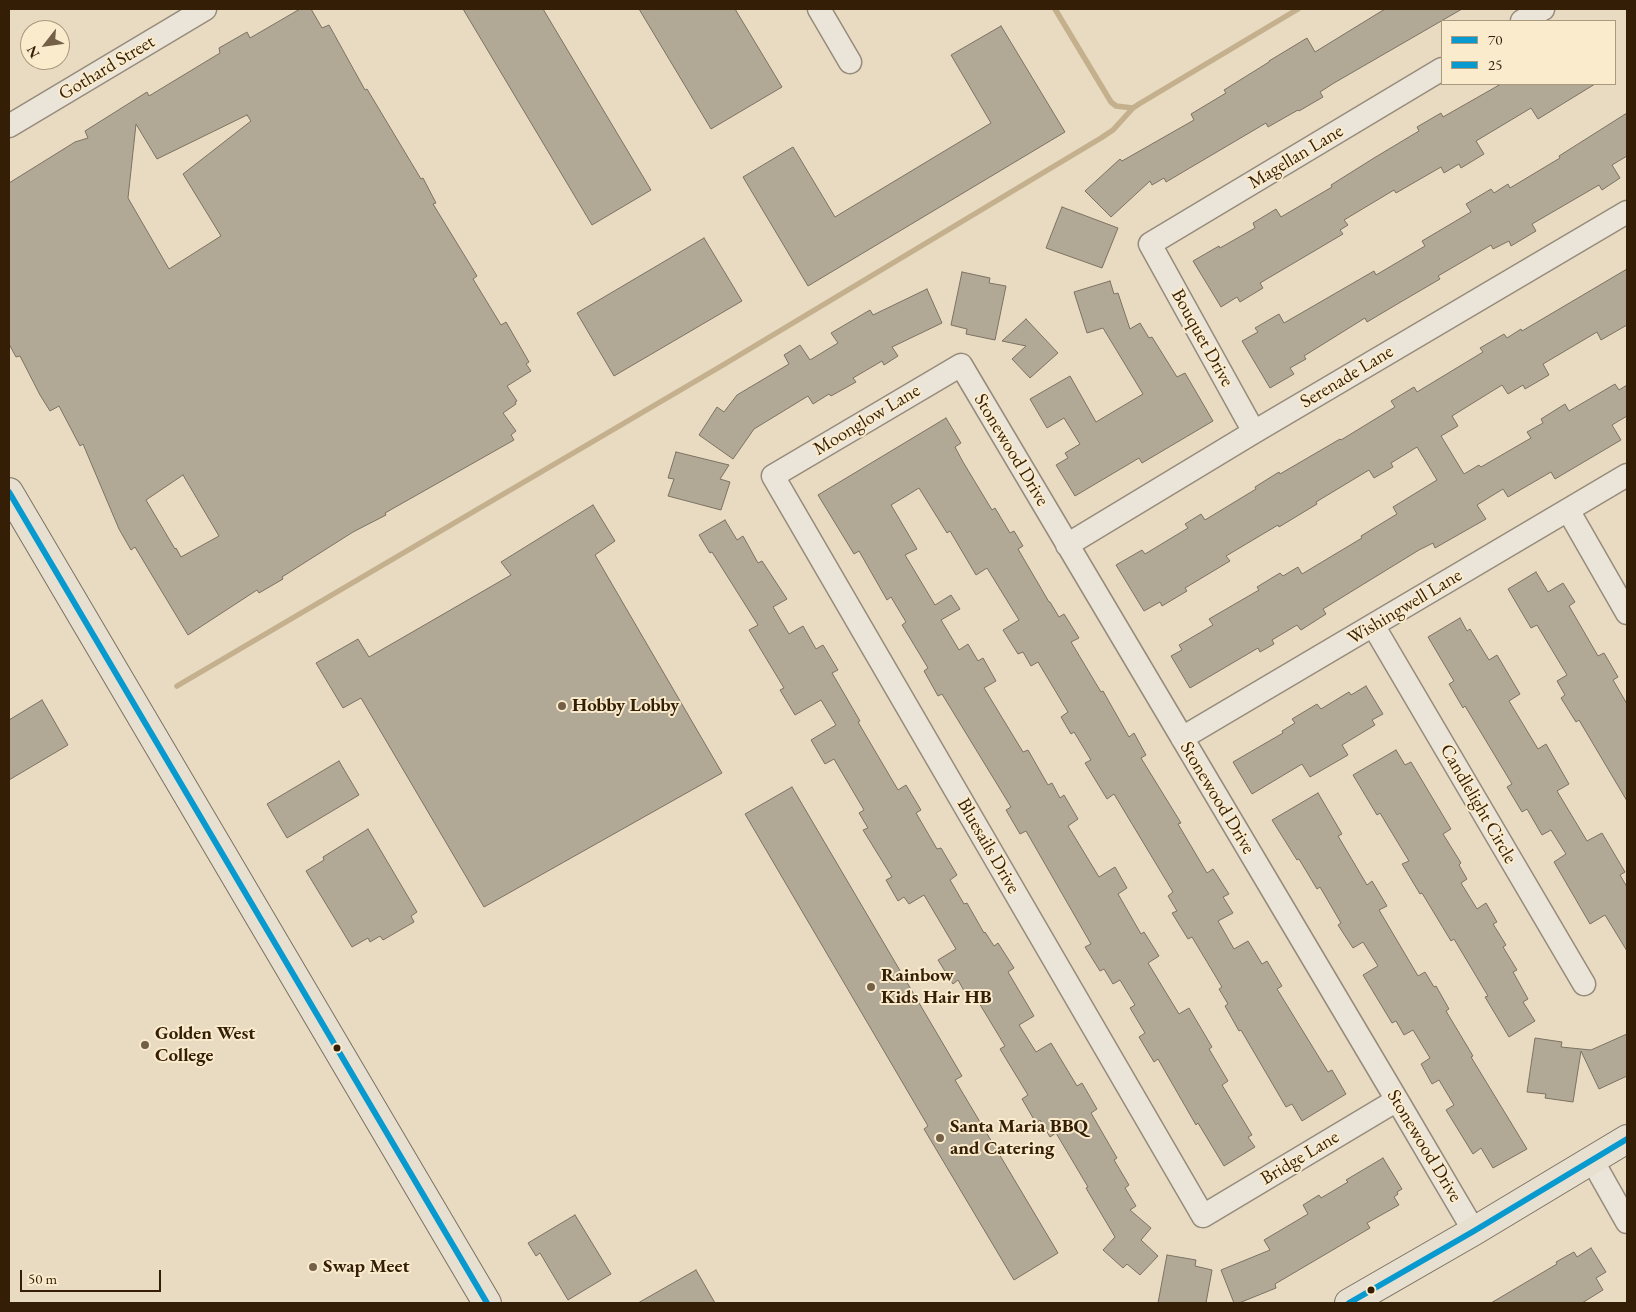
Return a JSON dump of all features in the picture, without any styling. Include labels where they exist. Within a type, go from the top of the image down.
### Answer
[{"type":"main road","points":[[9,492],[487,1303]]},
{"type":"main road","points":[[1349,1303],[1627,1139]]},
{"type":"street","name":"Gothard Street","points":[[9,126],[205,9]]},
{"type":"street","points":[[819,9],[850,62]]},
{"type":"street","points":[[1524,20],[1543,9]]},
{"type":"street","name":"Magellan Lane","points":[[1150,244],[1441,70]]},
{"type":"street","name":"Serenade Lane","points":[[1067,544],[1627,212]]},
{"type":"street","name":"Bouquet Drive","points":[[1150,244],[1254,432]]},
{"type":"street","name":"Moonglow Lane","points":[[773,476],[961,365]]},
{"type":"street","name":"Stonewood Drive","points":[[961,365],[1474,1231]]},
{"type":"street","name":"Wishingwell Lane","points":[[1182,738],[1627,475]]},
{"type":"street","name":"Bluesails Drive","points":[[773,476],[1203,1216]]},
{"type":"street","points":[[1568,510],[1627,613]]},
{"type":"street","name":"Candlelight Circle","points":[[1373,625],[1584,984]]},
{"type":"street","name":"Bridge Lane","points":[[1203,1216],[1397,1100]]},
{"type":"street","points":[[1592,1160],[1627,1222]]},
{"type":"building","points":[[300,9],[311,9],[322,28],[329,25],[365,90],[367,89],[421,179],[423,178],[436,203],[433,204],[477,276],[473,279],[501,325],[506,322],[529,362],[526,364],[531,371],[507,386],[517,401],[515,402],[516,404],[503,413],[516,431],[511,435],[514,440],[385,513],[386,515],[353,532],[282,577],[283,579],[259,593],[257,590],[188,635],[135,547],[131,550],[119,529],[83,444],[80,446],[59,406],[50,411],[20,356],[16,357],[9,344],[9,183],[75,142],[88,138],[85,131],[147,92],[149,96],[220,53],[219,48],[247,32],[250,38]],"holes":[[[247,115],[251,121],[183,174],[221,236],[169,269],[128,198],[136,124],[157,159]],[[183,475],[219,536],[181,557],[146,500]]]},
{"type":"building","points":[[463,9],[543,9],[651,190],[592,225]]},
{"type":"building","points":[[639,9],[735,9],[782,87],[711,129]]},
{"type":"building","points":[[1385,9],[1462,9],[1334,83],[1320,92],[1323,97],[1299,111],[1268,127],[1266,123],[1166,182],[1164,178],[1152,185],[1150,181],[1111,217],[1085,191],[1120,159],[1122,161],[1194,120],[1191,114],[1226,93],[1224,90],[1307,38],[1315,52]]},
{"type":"building","points":[[1001,26],[1065,132],[808,286],[743,177],[793,147],[835,217],[991,123],[951,55]]},
{"type":"building","points":[[1499,85],[1593,85],[1538,119],[1531,108],[1476,141],[1484,154],[1461,168],[1459,164],[1444,173],[1441,167],[1396,193],[1394,190],[1344,220],[1348,225],[1340,230],[1343,234],[1260,283],[1263,288],[1240,302],[1237,297],[1221,307],[1193,261],[1255,228],[1253,223],[1276,209],[1281,217],[1332,187],[1331,185],[1419,131],[1417,127],[1441,113],[1443,117]]},
{"type":"building","points":[[1627,113],[1627,156],[1612,165],[1620,178],[1602,190],[1599,185],[1532,224],[1536,231],[1511,246],[1509,241],[1493,249],[1491,245],[1438,276],[1440,279],[1367,322],[1365,318],[1304,356],[1306,359],[1290,368],[1294,374],[1270,388],[1242,341],[1258,332],[1255,328],[1279,314],[1284,323],[1374,271],[1376,275],[1425,246],[1422,241],[1471,212],[1466,204],[1491,189],[1494,193],[1508,184],[1510,188],[1560,158],[1559,156]]},
{"type":"building","points":[[1062,207],[1118,228],[1102,268],[1046,248]]},
{"type":"building","points":[[704,238],[742,301],[614,376],[577,313]]},
{"type":"building","points":[[1627,269],[1627,325],[1601,340],[1597,332],[1543,364],[1549,375],[1525,389],[1523,385],[1508,394],[1502,385],[1452,416],[1458,426],[1441,436],[1464,474],[1479,465],[1481,467],[1531,438],[1527,432],[1543,423],[1541,419],[1565,404],[1569,411],[1615,384],[1619,390],[1627,385],[1627,416],[1612,425],[1621,440],[1555,479],[1551,472],[1508,497],[1503,489],[1477,505],[1486,519],[1435,548],[1433,543],[1419,550],[1323,609],[1326,614],[1301,630],[1297,625],[1272,640],[1274,644],[1260,652],[1258,648],[1190,688],[1171,656],[1182,650],[1179,645],[1213,625],[1209,619],[1259,590],[1257,587],[1280,573],[1283,576],[1298,567],[1302,574],[1362,538],[1361,536],[1397,514],[1393,507],[1437,480],[1417,447],[1391,463],[1393,467],[1374,478],[1369,470],[1279,527],[1278,525],[1226,556],[1230,561],[1185,588],[1187,591],[1162,606],[1160,602],[1144,611],[1116,565],[1142,550],[1145,554],[1188,528],[1185,524],[1201,514],[1205,520],[1256,489],[1255,487],[1279,472],[1280,474],[1341,440],[1395,407],[1391,401],[1414,387],[1417,392],[1483,352],[1480,348],[1504,334],[1507,338],[1521,329],[1522,331]]},
{"type":"building","points":[[962,272],[990,278],[989,283],[1006,286],[995,340],[966,334],[967,329],[951,325]]},
{"type":"building","points":[[1110,281],[1114,294],[1118,293],[1130,329],[1140,323],[1149,338],[1152,337],[1177,377],[1185,373],[1213,421],[1142,463],[1139,458],[1075,496],[1056,465],[1068,458],[1065,453],[1080,444],[1064,418],[1047,428],[1030,399],[1070,376],[1096,422],[1143,394],[1103,328],[1087,333],[1074,292]]},
{"type":"building","points":[[927,289],[942,323],[892,347],[898,356],[884,365],[882,361],[853,378],[856,382],[831,396],[829,394],[813,404],[808,396],[754,429],[733,459],[699,435],[717,407],[724,412],[737,395],[789,364],[784,355],[800,345],[810,360],[838,343],[831,333],[870,310],[873,315]]},
{"type":"building","points":[[1026,319],[1058,353],[1030,378],[1012,359],[1026,346],[1002,341]]},
{"type":"building","points":[[946,418],[961,443],[955,447],[963,462],[992,510],[995,508],[1010,533],[1014,531],[1023,546],[1018,549],[1049,602],[1059,617],[1064,614],[1079,638],[1071,642],[1101,692],[1103,691],[1129,737],[1134,733],[1146,755],[1141,758],[1181,823],[1178,824],[1207,873],[1213,869],[1229,894],[1223,897],[1233,913],[1218,921],[1234,949],[1248,941],[1262,964],[1267,961],[1282,986],[1277,989],[1328,1072],[1332,1070],[1346,1094],[1302,1121],[1292,1104],[1286,1107],[1225,1006],[1228,1004],[1219,989],[1222,987],[1192,937],[1188,939],[1172,913],[1177,911],[1168,896],[1173,892],[1114,794],[1107,799],[1085,763],[1091,760],[1074,732],[1071,734],[1061,717],[1068,712],[1038,662],[1031,666],[1023,652],[1018,654],[1003,630],[1019,620],[987,568],[976,575],[950,531],[947,533],[919,488],[891,505],[917,549],[905,555],[935,605],[951,595],[960,609],[941,620],[959,650],[968,644],[978,661],[983,658],[996,681],[984,688],[1023,752],[1028,750],[1048,785],[1052,783],[1060,798],[1064,795],[1078,819],[1068,826],[1099,877],[1115,867],[1127,888],[1118,894],[1141,934],[1144,932],[1159,956],[1148,963],[1179,1014],[1189,1008],[1212,1047],[1209,1049],[1228,1081],[1222,1085],[1252,1135],[1248,1137],[1255,1147],[1224,1166],[1198,1123],[1196,1125],[1158,1059],[1154,1062],[1139,1037],[1145,1033],[1130,1008],[1135,1005],[1120,980],[1113,984],[1104,969],[1100,971],[1085,947],[1091,944],[1026,831],[1020,834],[1006,810],[1011,807],[942,694],[938,696],[924,671],[928,668],[902,625],[906,622],[891,597],[887,600],[859,551],[854,554],[818,495]]},
{"type":"building","points":[[676,452],[729,465],[720,479],[730,482],[721,510],[668,496],[674,479],[668,478]]},
{"type":"building","name":"Hobby Lobby","points":[[593,505],[615,541],[595,555],[722,773],[484,907],[361,698],[343,708],[316,663],[358,639],[369,657],[511,575],[501,562]]},
{"type":"building","points":[[725,520],[737,540],[743,536],[758,563],[762,561],[787,599],[773,607],[789,634],[803,626],[816,649],[823,645],[838,670],[832,673],[860,721],[858,722],[898,790],[906,785],[921,810],[916,813],[937,849],[941,848],[957,875],[950,880],[964,904],[967,903],[984,933],[994,946],[998,943],[1014,968],[1008,972],[1034,1016],[1019,1025],[1036,1052],[1051,1043],[1077,1086],[1082,1083],[1097,1109],[1091,1113],[1117,1158],[1114,1160],[1129,1185],[1125,1188],[1136,1206],[1130,1210],[1151,1228],[1141,1240],[1158,1256],[1140,1275],[1127,1264],[1123,1268],[1103,1250],[1115,1237],[1086,1188],[1088,1187],[1056,1133],[1050,1137],[1040,1120],[1036,1123],[1022,1099],[1028,1095],[1000,1049],[1005,1046],[973,993],[967,996],[958,980],[953,984],[938,960],[956,949],[924,895],[909,904],[904,897],[898,901],[886,880],[892,877],[863,830],[868,828],[859,813],[864,810],[834,759],[825,764],[811,740],[836,725],[821,700],[795,715],[780,690],[784,688],[749,630],[758,625],[712,552],[710,553],[699,535]]},
{"type":"building","points":[[1536,572],[1548,592],[1563,583],[1575,602],[1569,606],[1598,656],[1604,653],[1618,677],[1613,680],[1627,704],[1627,801],[1579,720],[1576,722],[1561,698],[1565,695],[1557,681],[1567,675],[1537,625],[1531,628],[1508,589]]},
{"type":"building","points":[[1460,618],[1467,631],[1470,629],[1489,660],[1497,655],[1520,694],[1509,701],[1538,749],[1546,744],[1569,784],[1557,791],[1587,841],[1602,833],[1625,872],[1620,875],[1627,887],[1627,951],[1605,915],[1590,924],[1554,862],[1566,854],[1551,830],[1542,835],[1527,809],[1522,812],[1507,787],[1512,784],[1465,706],[1463,708],[1449,684],[1454,681],[1428,637]]},
{"type":"building","points":[[1366,686],[1383,714],[1372,720],[1375,725],[1342,745],[1348,755],[1310,777],[1302,764],[1252,794],[1233,762],[1283,733],[1282,731],[1295,723],[1292,719],[1317,704],[1321,709],[1349,692],[1351,695]]},
{"type":"building","points":[[42,700],[68,745],[9,780],[9,720]]},
{"type":"building","points":[[1396,750],[1405,765],[1411,762],[1451,829],[1443,834],[1461,863],[1459,865],[1467,879],[1461,883],[1477,909],[1486,903],[1497,922],[1493,924],[1506,945],[1503,947],[1517,970],[1513,972],[1528,999],[1523,1002],[1535,1021],[1509,1037],[1485,997],[1488,996],[1454,939],[1451,941],[1402,864],[1409,861],[1380,813],[1377,815],[1353,775]]},
{"type":"building","points":[[339,761],[359,795],[287,838],[267,804]]},
{"type":"building","points":[[792,787],[962,1076],[955,1080],[1058,1253],[1014,1280],[924,1129],[928,1126],[745,814]]},
{"type":"building","points":[[1318,793],[1342,834],[1338,836],[1367,885],[1372,881],[1387,906],[1379,910],[1418,976],[1425,972],[1434,987],[1436,986],[1449,1009],[1446,1011],[1473,1056],[1471,1057],[1527,1149],[1493,1168],[1481,1148],[1473,1154],[1446,1110],[1454,1105],[1439,1080],[1432,1084],[1421,1064],[1430,1058],[1413,1030],[1404,1035],[1396,1021],[1392,1023],[1363,975],[1378,966],[1363,942],[1353,948],[1338,925],[1341,923],[1320,887],[1317,889],[1272,820]]},
{"type":"building","points":[[368,829],[417,912],[411,916],[414,922],[383,940],[380,936],[370,942],[368,938],[352,947],[306,871],[324,860],[323,857]]},
{"type":"building","points":[[1627,1034],[1627,1076],[1599,1089],[1581,1051],[1573,1102],[1545,1098],[1546,1094],[1527,1092],[1535,1038],[1562,1042],[1561,1047],[1591,1050]]},
{"type":"building","points":[[1383,1158],[1402,1189],[1394,1197],[1399,1205],[1367,1223],[1370,1228],[1275,1284],[1276,1288],[1239,1303],[1234,1303],[1221,1270],[1270,1250],[1264,1240],[1308,1214],[1303,1205],[1319,1195],[1321,1198],[1348,1182],[1346,1180]]},
{"type":"building","points":[[575,1215],[611,1274],[568,1300],[540,1253],[536,1256],[528,1243]]},
{"type":"building","points":[[1591,1248],[1606,1272],[1596,1278],[1603,1290],[1582,1303],[1491,1303],[1574,1252],[1577,1257]]},
{"type":"building","points":[[1167,1255],[1196,1260],[1195,1266],[1212,1270],[1206,1303],[1158,1303]]},
{"type":"building","points":[[696,1270],[715,1303],[638,1303]]},
{"type":"waterway","points":[[1055,9],[1111,102],[1116,106],[1133,108]]},
{"type":"waterway","points":[[177,686],[723,365],[1101,138],[1113,130],[1139,104],[1298,9]]},
{"type":"transit line","name":"70","points":[[9,492],[487,1303]]},
{"type":"transit line","name":"25","points":[[1349,1303],[1627,1139]]},
{"type":"place","name":"Hobby Lobby","points":[[562,706]]},
{"type":"place","name":"Rainbow Kids Hair HB","points":[[871,987]]},
{"type":"place","name":"Golden West College","points":[[145,1045]]},
{"type":"place","name":"Santa Maria BBQ and Catering","points":[[940,1138]]},
{"type":"place","name":"Swap Meet","points":[[313,1267]]}]
